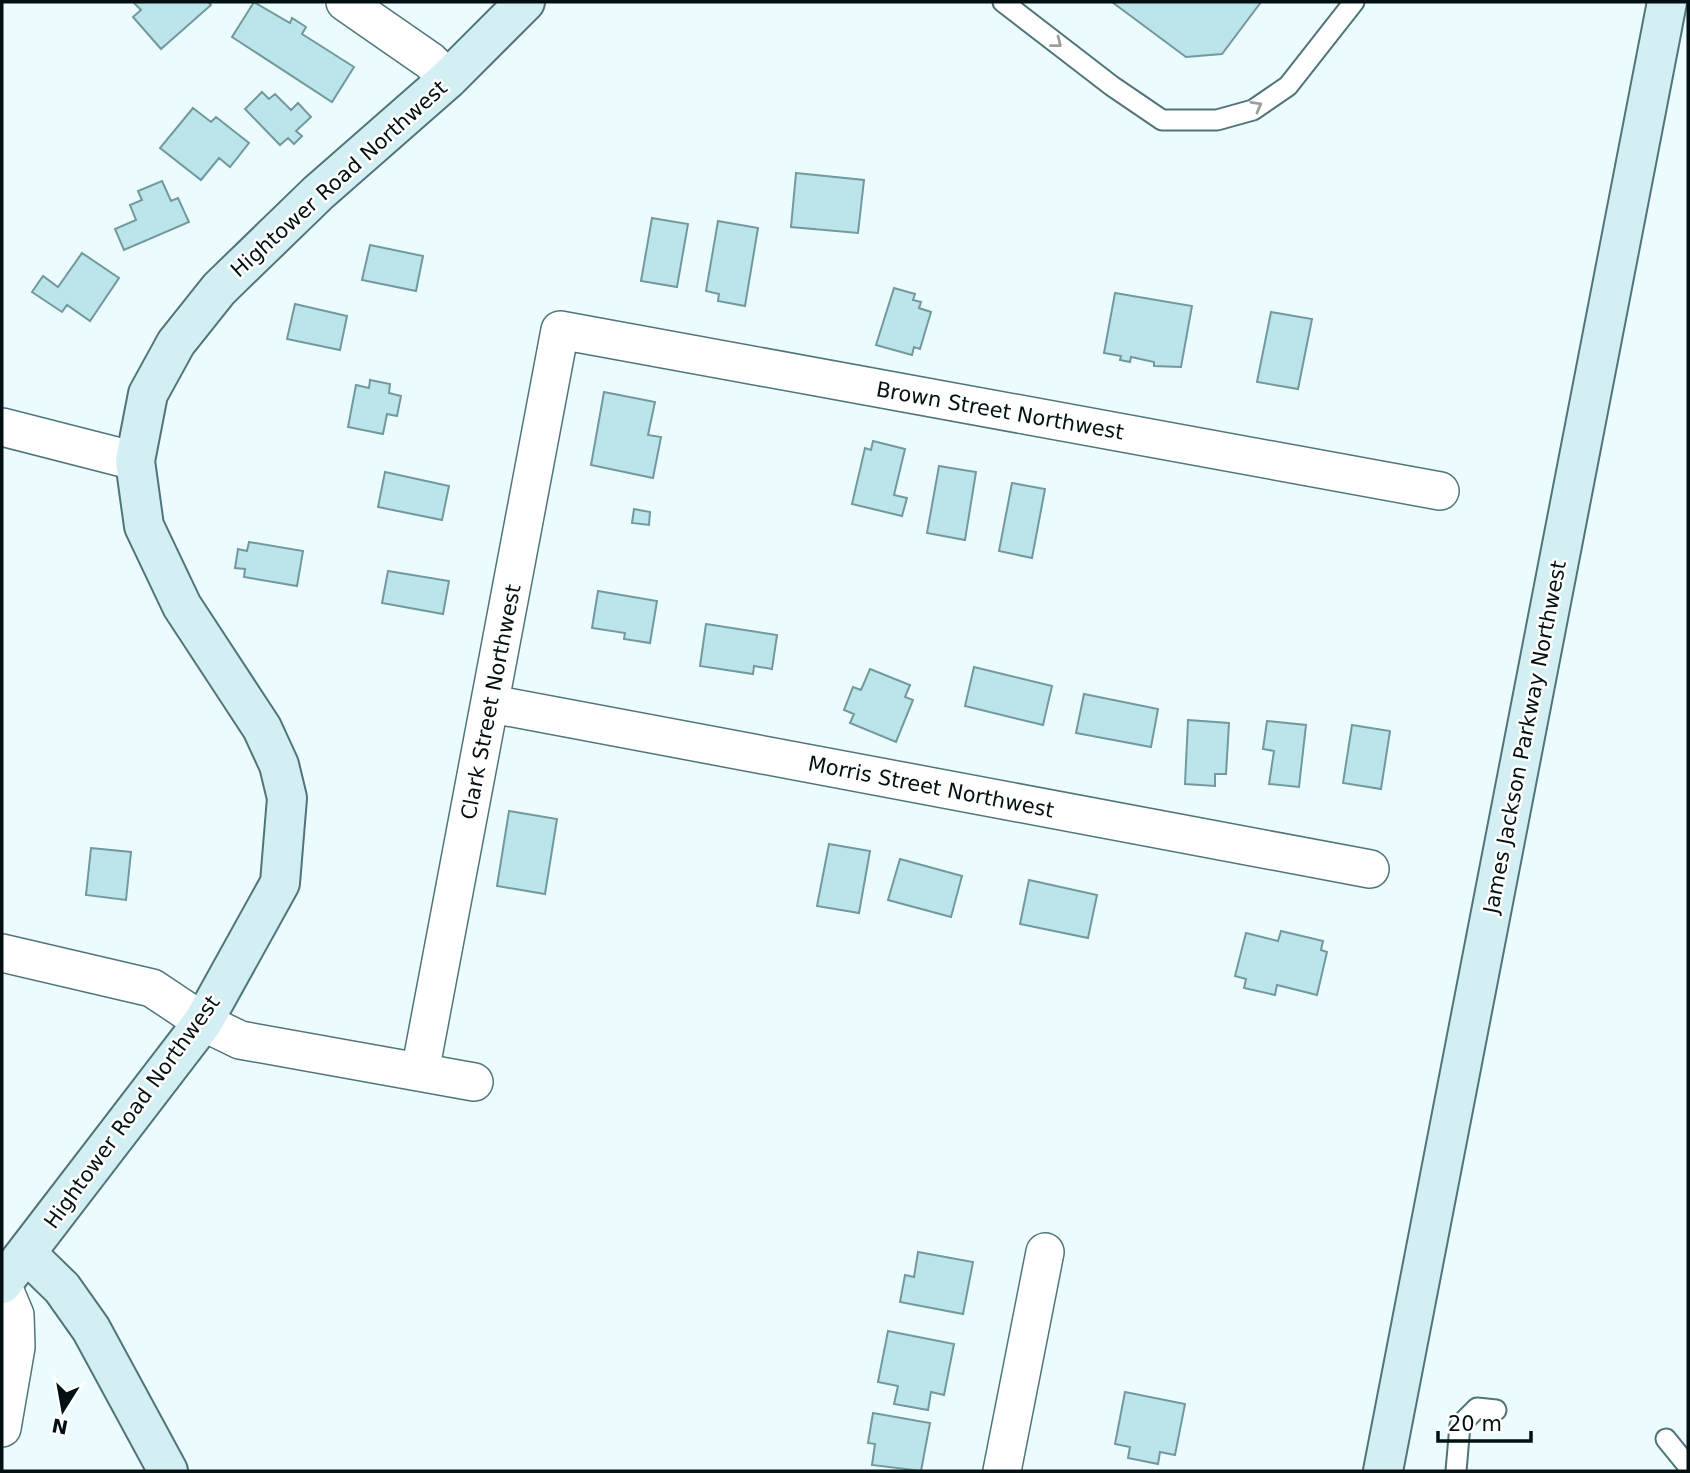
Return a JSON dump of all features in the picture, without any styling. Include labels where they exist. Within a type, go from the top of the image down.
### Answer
[{"type":"street","points":[[345,2],[430,61],[448,79]]},
{"type":"street","name":"Hightower Road Northwest","points":[[2,1284],[203,1022],[279,883],[287,797],[279,765],[262,728],[182,606],[144,526],[135,461],[148,394],[176,342],[219,289],[318,193],[448,79],[525,2]]},
{"type":"street","name":"James Jackson Parkway Northwest","points":[[1383,1471],[1667,2]]},
{"type":"street","name":"Brown Street Northwest","points":[[560,330],[1440,491]]},
{"type":"street","name":"Clark Street Northwest","points":[[420,1072],[492,704],[560,330]]},
{"type":"street","points":[[2,427],[135,461]]},
{"type":"street","name":"Morris Street Northwest","points":[[492,704],[1370,869]]},
{"type":"street","points":[[2,953],[152,988],[203,1022],[240,1040],[474,1082]]},
{"type":"street","points":[[1002,1471],[1045,1252]]},
{"type":"street","points":[[27,1254],[62,1288],[91,1329],[168,1471]]},
{"type":"street","points":[[2,1284],[15,1315],[16,1347],[2,1428]]},
{"type":"lane","points":[[1003,2],[1112,86],[1163,120],[1217,120],[1253,110],[1288,86],[1354,2]]},
{"type":"lane","points":[[1456,1471],[1460,1425],[1477,1408],[1496,1410]]},
{"type":"lane","points":[[1667,1439],[1688,1466]]},
{"type":"building","points":[[133,2],[208,2],[211,5],[161,49],[133,17],[141,10]]},
{"type":"building","points":[[254,2],[290,23],[292,18],[306,27],[302,34],[354,67],[332,102],[232,37]]},
{"type":"building","points":[[1112,2],[1261,2],[1222,54],[1186,57]]},
{"type":"building","points":[[262,92],[269,99],[275,94],[291,110],[298,103],[311,117],[296,131],[302,136],[294,144],[288,138],[280,145],[245,109]]},
{"type":"building","points":[[193,108],[211,122],[216,117],[249,143],[230,167],[219,158],[201,180],[160,148]]},
{"type":"building","points":[[796,173],[864,180],[858,233],[791,227]]},
{"type":"building","points":[[162,181],[171,201],[178,198],[189,222],[124,250],[115,229],[136,220],[130,205],[142,200],[138,191]]},
{"type":"building","points":[[652,218],[688,224],[677,287],[641,281]]},
{"type":"building","points":[[718,221],[758,228],[745,306],[718,301],[719,294],[706,291]]},
{"type":"building","points":[[370,245],[423,256],[416,291],[362,280]]},
{"type":"building","points":[[82,253],[119,278],[90,321],[67,305],[62,312],[32,292],[43,276],[58,287]]},
{"type":"building","points":[[894,288],[915,294],[913,300],[921,302],[919,308],[931,312],[920,349],[914,347],[912,355],[876,345]]},
{"type":"building","points":[[1115,293],[1192,306],[1181,367],[1154,366],[1154,362],[1131,357],[1130,362],[1120,360],[1121,356],[1104,353]]},
{"type":"building","points":[[295,304],[347,316],[340,350],[287,339]]},
{"type":"building","points":[[1271,312],[1312,319],[1298,389],[1257,382]]},
{"type":"building","points":[[370,380],[390,384],[389,393],[401,396],[397,416],[387,414],[383,434],[348,427],[356,385],[369,388]]},
{"type":"building","points":[[604,392],[655,402],[648,435],[661,437],[653,478],[591,465]]},
{"type":"building","points":[[873,441],[905,449],[894,495],[907,498],[902,516],[852,504],[865,448],[871,450]]},
{"type":"building","points":[[939,466],[976,472],[965,540],[927,533]]},
{"type":"building","points":[[385,472],[449,486],[442,520],[378,507]]},
{"type":"building","points":[[1012,483],[1045,489],[1032,558],[999,551]]},
{"type":"building","points":[[634,509],[650,512],[649,525],[632,523]]},
{"type":"building","points":[[249,542],[303,551],[297,586],[244,577],[245,569],[235,568],[238,549],[247,551]]},
{"type":"building","points":[[388,571],[449,581],[443,614],[382,603]]},
{"type":"building","points":[[598,591],[657,601],[650,643],[624,639],[625,633],[592,628]]},
{"type":"building","points":[[706,624],[777,635],[772,669],[754,666],[753,674],[700,666]]},
{"type":"building","points":[[974,667],[1052,686],[1043,725],[965,706]]},
{"type":"building","points":[[870,669],[910,685],[905,697],[913,700],[896,742],[850,723],[854,714],[844,710],[853,687],[861,690]]},
{"type":"building","points":[[1084,694],[1158,709],[1151,747],[1076,733]]},
{"type":"building","points":[[1188,720],[1229,723],[1226,774],[1215,774],[1215,786],[1185,784]]},
{"type":"building","points":[[1267,721],[1306,725],[1299,787],[1269,784],[1274,751],[1263,749]]},
{"type":"building","points":[[1352,725],[1390,731],[1381,789],[1343,783]]},
{"type":"building","points":[[509,811],[557,819],[545,894],[497,886]]},
{"type":"building","points":[[829,844],[870,851],[859,913],[817,906]]},
{"type":"building","points":[[91,848],[131,852],[126,900],[86,895]]},
{"type":"building","points":[[900,859],[962,876],[951,917],[888,900]]},
{"type":"building","points":[[1029,880],[1097,895],[1088,938],[1020,924]]},
{"type":"building","points":[[1281,931],[1323,941],[1321,950],[1327,952],[1317,995],[1277,985],[1275,995],[1244,988],[1246,979],[1235,976],[1246,933],[1278,941]]},
{"type":"building","points":[[918,1252],[973,1262],[963,1314],[900,1302],[905,1275],[914,1277]]},
{"type":"building","points":[[888,1331],[954,1344],[944,1395],[931,1392],[928,1410],[894,1404],[898,1386],[878,1382]]},
{"type":"building","points":[[1125,1392],[1185,1404],[1175,1455],[1160,1452],[1158,1464],[1128,1458],[1130,1447],[1115,1444]]},
{"type":"building","points":[[873,1413],[930,1423],[921,1471],[872,1465],[875,1444],[868,1443]]}]
